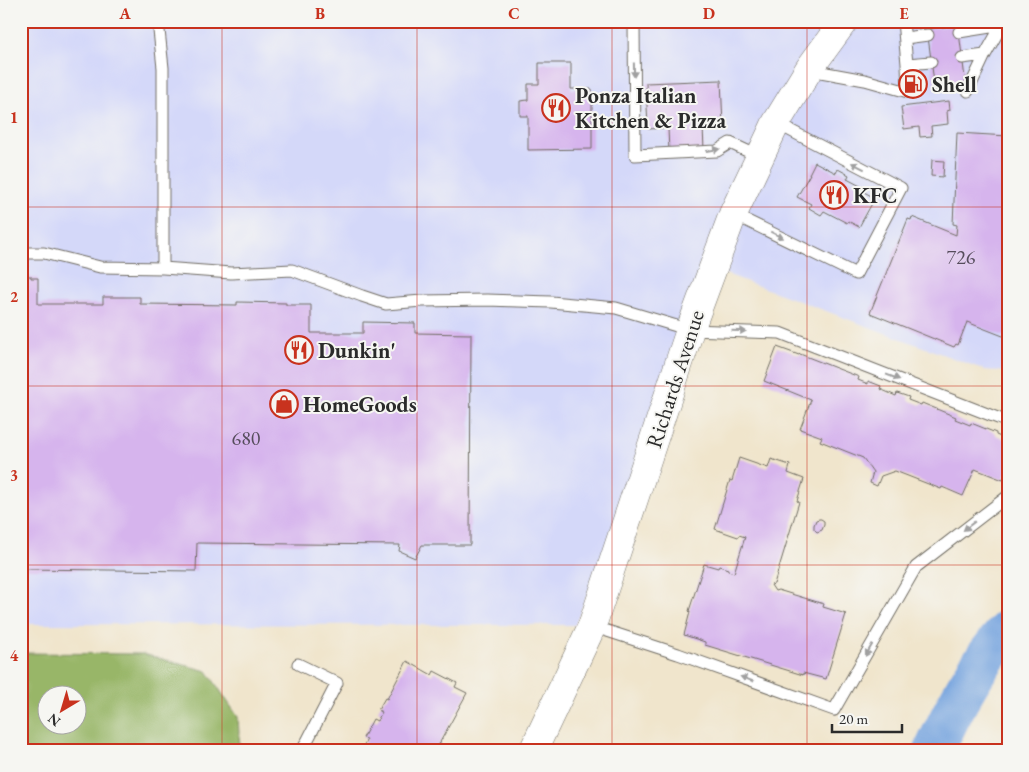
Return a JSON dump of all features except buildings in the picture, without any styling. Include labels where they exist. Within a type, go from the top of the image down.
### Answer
[{"type":"street","name":"Richards Avenue","points":[[533,751],[592,626],[690,330],[733,214],[776,123],[808,69],[844,21]]},
{"type":"lane","points":[[158,21],[163,68],[163,268]]},
{"type":"lane","points":[[634,21],[635,155],[717,151],[730,143],[760,157]]},
{"type":"lane","points":[[808,69],[865,80],[908,92],[903,21]]},
{"type":"lane","points":[[959,32],[1004,23]]},
{"type":"lane","points":[[968,91],[985,55],[1004,23]]},
{"type":"lane","points":[[905,38],[928,35]]},
{"type":"lane","points":[[962,58],[985,55]]},
{"type":"lane","points":[[907,64],[931,62]]},
{"type":"lane","points":[[733,214],[856,274],[901,188],[776,123]]},
{"type":"lane","points":[[21,253],[44,254],[100,267],[231,272],[292,270],[386,304],[422,301],[487,300],[551,302],[616,308],[690,330],[780,333],[1008,422]]},
{"type":"lane","points":[[592,626],[678,654],[834,710],[916,567],[1008,496]]},
{"type":"lane","points":[[298,664],[337,683],[302,751]]},
{"type":"shaded area","points":[[21,21],[1008,21],[1008,372],[985,370],[718,271],[575,625],[21,624]]},
{"type":"green space","points":[[21,653],[143,654],[207,671],[238,717],[240,751],[21,751]]},
{"type":"waterway","points":[[934,751],[966,688],[996,643],[1008,630]]},
{"type":"place","name":"Shell","points":[[913,84]]},
{"type":"place","name":"Ponza Italian Kitchen & Pizza","points":[[556,108]]},
{"type":"place","name":"KFC","points":[[834,195]]},
{"type":"place","name":"Dunkin'","points":[[299,350]]},
{"type":"place","name":"HomeGoods","points":[[284,404]]}]
